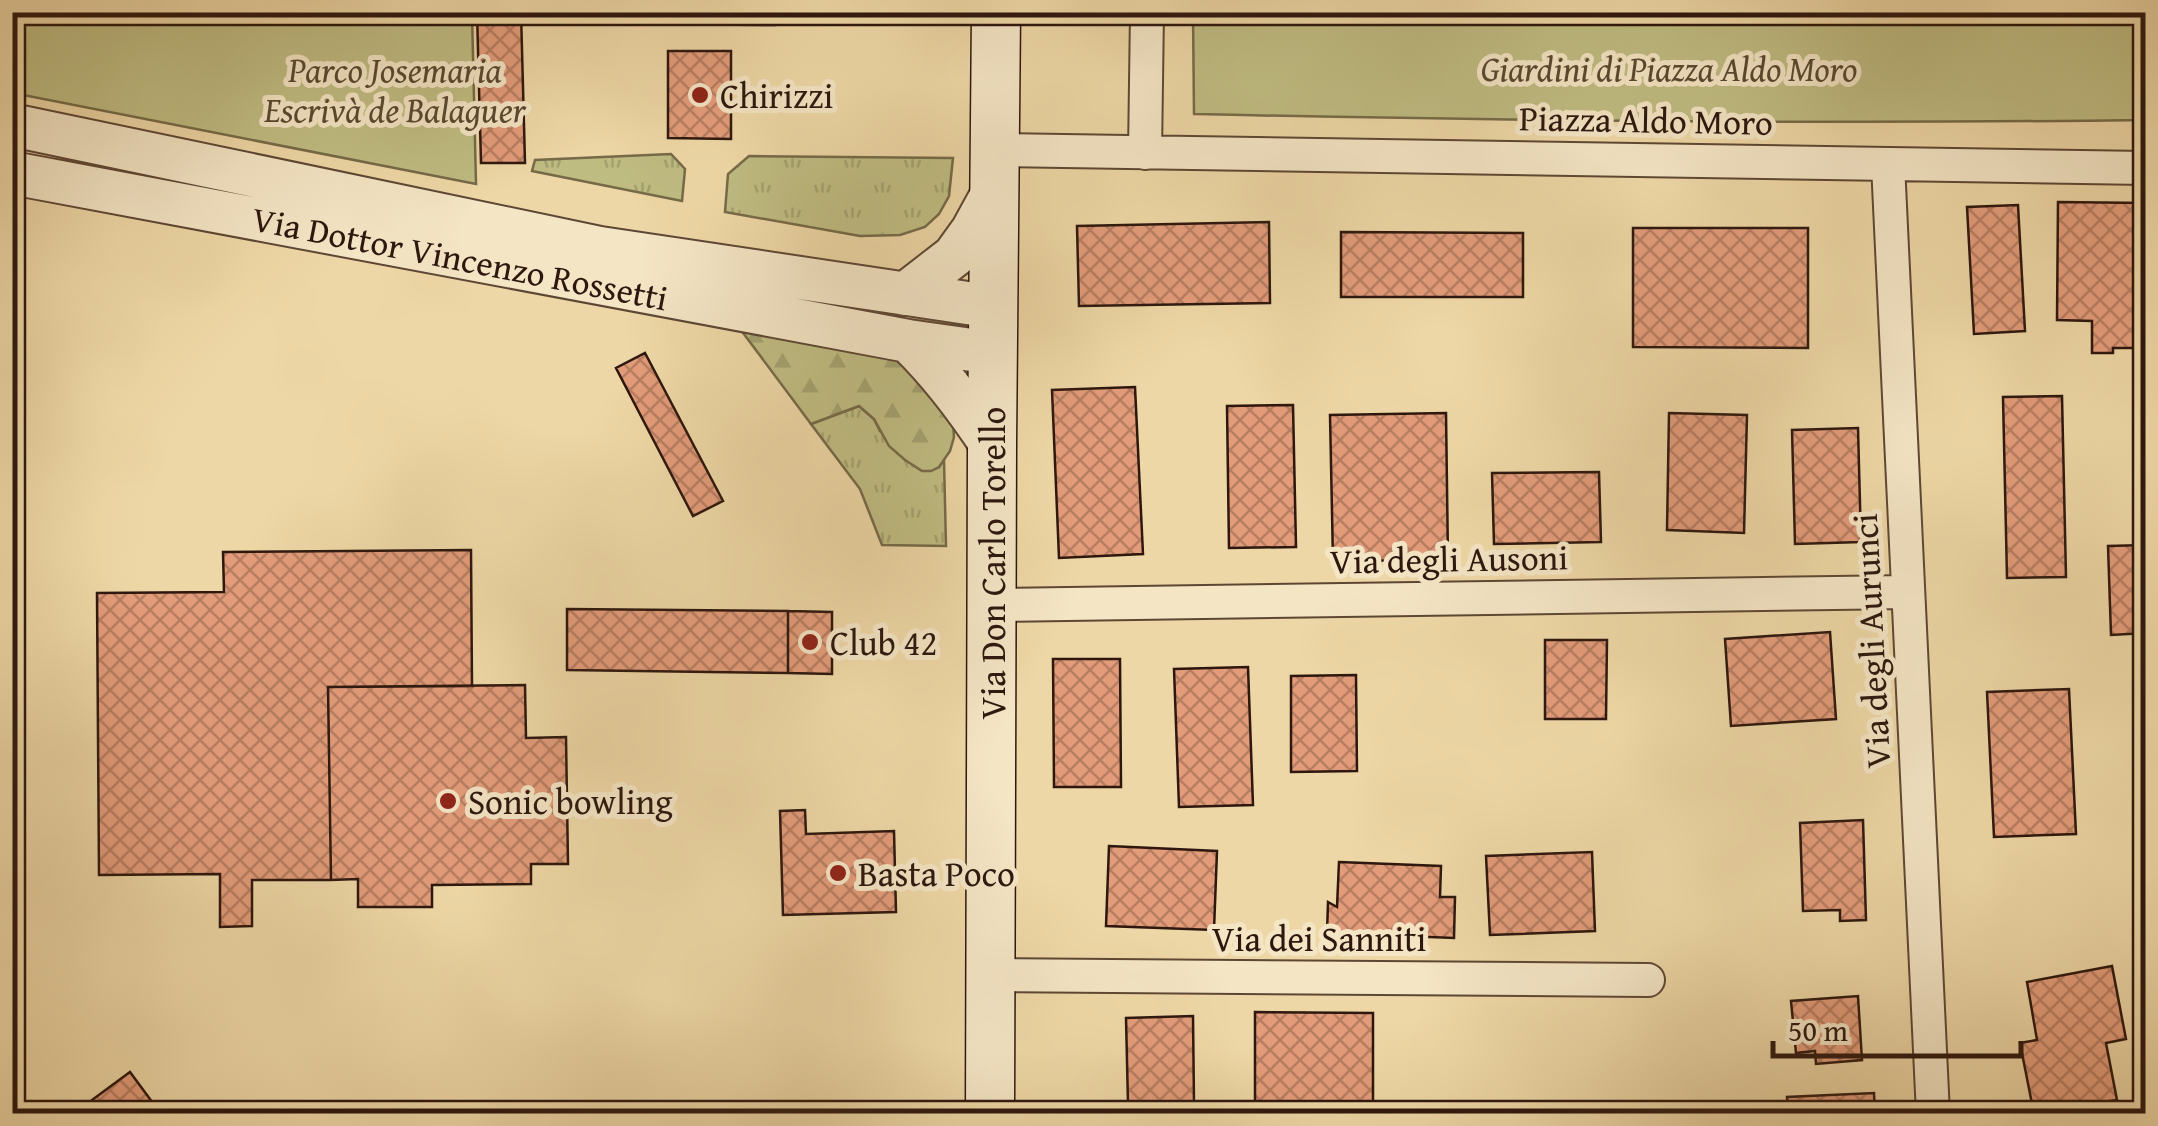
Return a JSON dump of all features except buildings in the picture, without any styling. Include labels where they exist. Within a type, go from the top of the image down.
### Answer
[{"type":"main road","name":"Via Don Carlo Torello","points":[[990,1114],[996,12]]},
{"type":"street","points":[[1145,153],[1148,12]]},
{"type":"street","name":"Via Dottor Vincenzo Rossetti","points":[[12,125],[600,248],[905,294],[994,330]]},
{"type":"street","name":"Piazza Aldo Moro","points":[[995,170],[1145,153],[2146,168]]},
{"type":"street","name":"Via degli Aurunci","points":[[1888,164],[1933,1114]]},
{"type":"street","points":[[905,294],[954,256],[972,231],[995,170]]},
{"type":"street","name":"Via Dottor Vincenzo Rossetti","points":[[12,174],[908,341],[994,330]]},
{"type":"street","points":[[908,341],[939,374],[992,446]]},
{"type":"street","name":"Via degli Ausoni","points":[[992,605],[1908,592]]},
{"type":"street","name":"Via dei Sanniti","points":[[990,976],[1648,980]]},
{"type":"green space","name":"Parco Josemaria Escrivà de Balaguer","points":[[12,13],[472,13],[476,184],[13,93]]},
{"type":"green space","name":"Giardini di Piazza Aldo Moro","points":[[1193,13],[2145,13],[2145,120],[1670,121],[1194,114]]},
{"type":"green space","points":[[671,154],[685,169],[682,201],[532,171],[535,160]]},
{"type":"green space","points":[[749,156],[953,158],[949,196],[939,214],[925,227],[900,235],[860,236],[725,212],[728,174]]},
{"type":"green space","points":[[735,322],[907,344],[952,409],[954,437],[950,451],[939,467],[922,471],[889,446],[874,419],[859,406],[811,424]]},
{"type":"green space","points":[[859,406],[874,419],[880,431],[939,467],[944,460],[946,546],[882,545],[860,489],[811,424]]},
{"type":"place","name":"Chirizzi","points":[[700,95]]},
{"type":"place","name":"Club 42","points":[[810,642]]},
{"type":"place","name":"Sonic bowling","points":[[448,801]]},
{"type":"place","name":"Basta Poco","points":[[838,873]]}]
